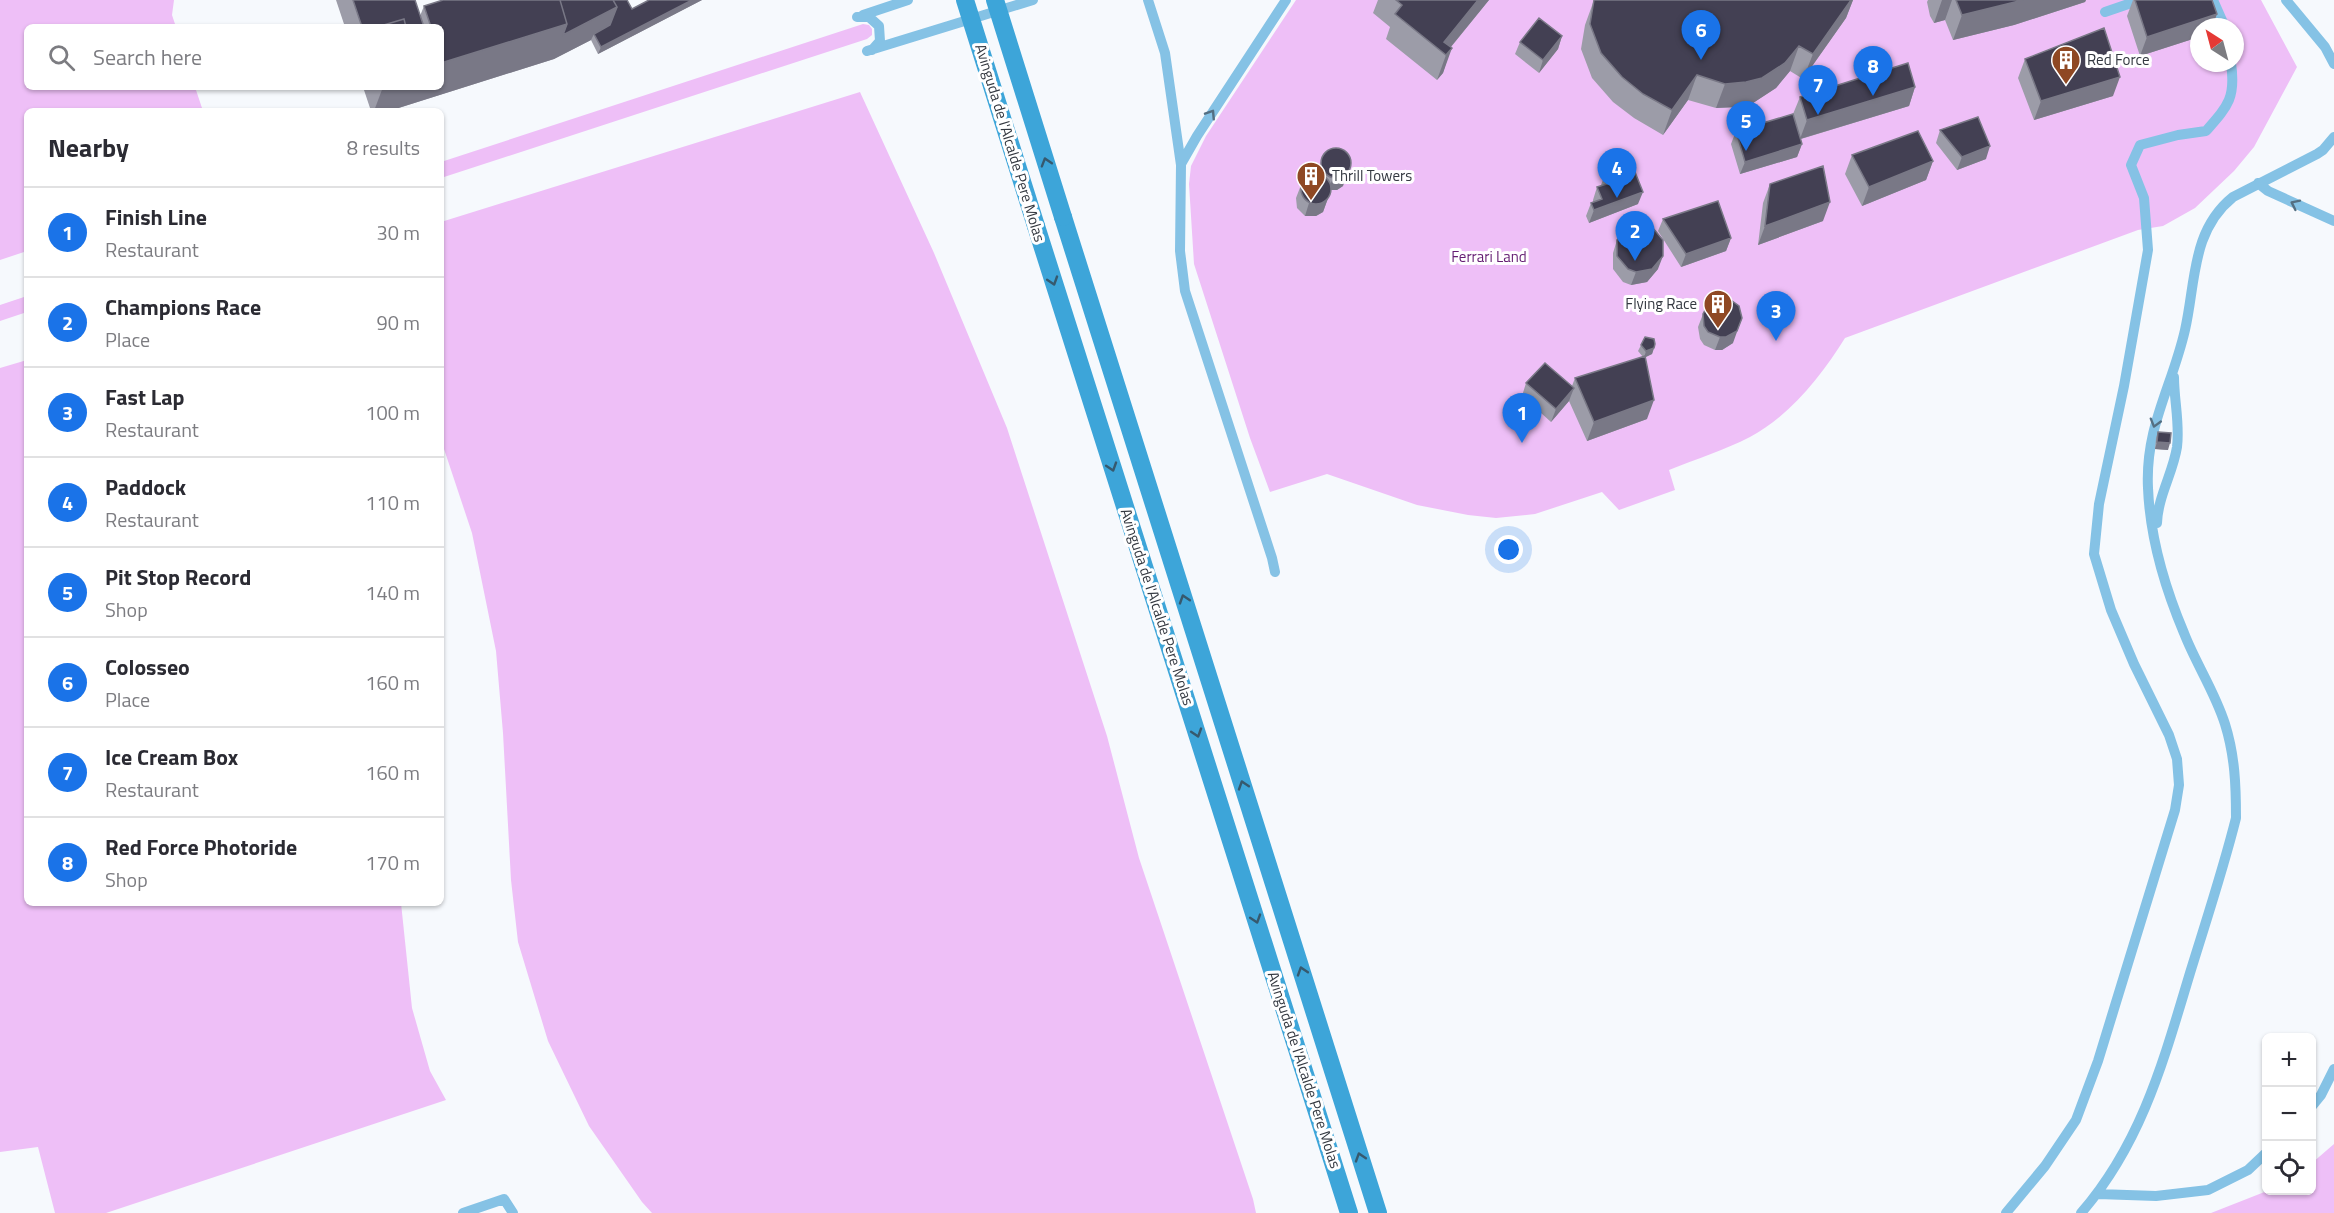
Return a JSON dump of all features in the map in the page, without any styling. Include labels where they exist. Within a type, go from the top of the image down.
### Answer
[{"type":"street","name":"Avinguda de l'Alcalde Pere Molas","points":[[965,0],[1349,1213]]},
{"type":"street","name":"Avinguda de l'Alcalde Pere Molas","points":[[995,0],[1378,1213]]},
{"type":"lane","points":[[908,0],[857,17],[871,18],[880,28],[879,43],[867,51],[1034,0]]},
{"type":"lane","points":[[1148,0],[1165,53],[1181,165],[1180,251],[1185,291],[1275,572]]},
{"type":"lane","points":[[1181,165],[1197,136],[1286,0]]},
{"type":"lane","points":[[2105,12],[2140,0]]},
{"type":"lane","points":[[2212,0],[2221,18]]},
{"type":"lane","points":[[2286,0],[2325,47],[2334,64]]},
{"type":"lane","points":[[2006,1213],[2045,1167],[2076,1120],[2098,1061],[2175,810],[2179,785],[2177,759],[2169,735],[2134,664],[2111,610],[2094,554],[2100,504],[2148,250],[2144,198],[2131,165],[2140,145],[2178,135],[2206,131],[2228,106],[2234,81],[2232,72]]},
{"type":"lane","points":[[2081,1213],[2098,1194],[2145,1113],[2164,1058],[2236,818],[2237,781],[2225,723],[2171,601],[2157,544],[2149,503],[2149,446],[2155,422],[2175,368],[2185,328],[2195,263],[2207,228],[2222,206],[2258,183],[2317,154],[2328,146],[2334,136]]},
{"type":"lane","points":[[2258,183],[2268,191],[2334,221]]},
{"type":"lane","points":[[2157,544],[2157,511],[2177,446],[2175,368]]},
{"type":"lane","points":[[2316,1100],[2334,1070]]},
{"type":"lane","points":[[2098,1194],[2156,1196],[2208,1190],[2248,1170],[2262,1157]]},
{"type":"lane","points":[[463,1213],[504,1199],[513,1213]]},
{"type":"green space","points":[[0,0],[174,0],[172,15],[175,24],[24,24],[24,90],[196,90],[202,108],[24,108],[24,252],[0,260]]},
{"type":"green space","name":"Ferrari Land","points":[[1296,0],[2261,0],[2297,67],[2254,147],[2234,171],[2195,208],[2163,226],[2138,230],[1845,338],[1804,394],[1765,428],[1740,442],[1669,470],[1675,490],[1619,510],[1602,492],[1535,514],[1496,518],[1468,515],[1417,505],[1327,474],[1270,492],[1250,438],[1194,264],[1189,184],[1191,166],[1206,136]]},
{"type":"green space","points":[[863,24],[869,25],[872,29],[872,35],[867,39],[444,177],[444,161]]},
{"type":"green space","points":[[860,92],[934,253],[1007,428],[1107,736],[1139,858],[1256,1213],[652,1213],[642,1202],[589,1126],[548,1041],[518,942],[511,880],[496,651],[472,533],[444,449],[444,221]]},
{"type":"green space","points":[[24,297],[24,313],[0,321],[0,305]]},
{"type":"green space","points":[[24,361],[24,906],[401,906],[412,1008],[430,1071],[446,1100],[106,1213],[55,1213],[38,1147],[0,1152],[0,368]]},
{"type":"green space","points":[[2334,1144],[2334,1213],[2211,1213],[2262,1193],[2262,1195],[2316,1195],[2316,1160]]},
{"type":"building","points":[[353,0],[415,0],[423,24],[405,24],[404,19],[387,24],[361,24]]},
{"type":"building","points":[[443,0],[560,0],[567,24],[444,62],[444,24],[430,24],[424,6]]},
{"type":"building","points":[[560,0],[613,0],[617,7],[563,35],[567,24]]},
{"type":"building","points":[[613,0],[627,0],[632,9],[649,0],[692,0],[601,47],[594,34],[610,25],[617,7]]},
{"type":"building","points":[[1396,0],[1478,0],[1444,42],[1452,48],[1446,55],[1395,14],[1402,5]]},
{"type":"building","points":[[1594,0],[1851,0],[1813,54],[1799,46],[1785,63],[1762,78],[1746,82],[1725,84],[1697,75],[1672,110],[1643,94],[1622,77],[1601,53],[1590,24]]},
{"type":"building","points":[[1956,0],[2023,0],[1962,15]]},
{"type":"building","points":[[2135,0],[2212,0],[2217,14],[2205,18],[2190,18],[2190,23],[2147,37]]},
{"type":"building","points":[[1539,18],[1562,36],[1543,60],[1520,42]]},
{"type":"building","points":[[404,19],[405,24],[387,24]]},
{"type":"building","points":[[2104,28],[2120,77],[2041,101],[2025,59]]},
{"type":"building","points":[[1908,63],[1915,87],[1807,120],[1800,97]]},
{"type":"building","points":[[1793,114],[1802,144],[1745,162],[1736,131]]},
{"type":"building","points":[[1978,117],[1990,146],[1962,157],[1940,130]]},
{"type":"building","points":[[1918,131],[1933,161],[1869,187],[1852,155]]},
{"type":"building","points":[[1336,148],[1342,149],[1350,157],[1350,169],[1342,177],[1336,178],[1330,177],[1322,169],[1321,163],[1322,157],[1330,149]]},
{"type":"building","points":[[1631,162],[1643,192],[1594,210],[1591,203],[1602,199],[1597,187],[1610,183],[1606,172]]},
{"type":"building","points":[[1823,166],[1830,202],[1765,226],[1770,184]]},
{"type":"building","points":[[1316,174],[1327,178],[1331,189],[1327,200],[1316,204],[1305,200],[1301,189],[1305,178]]},
{"type":"building","points":[[1718,201],[1731,238],[1686,254],[1663,219]]},
{"type":"building","points":[[1636,225],[1652,227],[1663,240],[1663,256],[1652,269],[1636,272],[1628,269],[1617,256],[1617,240],[1628,227]]},
{"type":"building","points":[[1728,298],[1739,306],[1742,318],[1737,331],[1726,337],[1720,337],[1708,332],[1704,326],[1703,314],[1714,299]]},
{"type":"building","points":[[1645,337],[1654,339],[1654,348],[1646,351],[1641,345]]},
{"type":"building","points":[[1645,356],[1654,400],[1594,422],[1575,378]]},
{"type":"building","points":[[1545,363],[1574,388],[1556,409],[1526,383]]},
{"type":"building","points":[[2158,432],[2171,433],[2170,443],[2157,442]]},
{"type":"place","name":"Colosseo","points":[[1701,60]]},
{"type":"place","name":"Red Force","points":[[2066,86]]},
{"type":"place","name":"Red Force Photoride","points":[[1873,96]]},
{"type":"place","name":"Ice Cream Box","points":[[1818,115]]},
{"type":"place","name":"Pit Stop Record","points":[[1746,151]]},
{"type":"place","name":"Paddock","points":[[1617,198]]},
{"type":"place","name":"Thrill Towers","points":[[1311,202]]},
{"type":"place","name":"Champions Race","points":[[1635,261]]},
{"type":"place","name":"Flying Race","points":[[1718,330]]},
{"type":"place","name":"Fast Lap","points":[[1776,341]]},
{"type":"place","name":"Finish Line","points":[[1522,443]]}]
